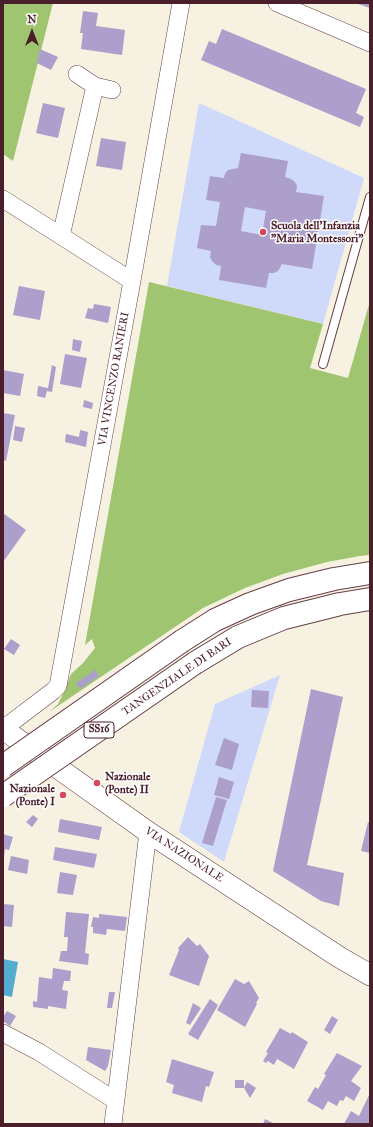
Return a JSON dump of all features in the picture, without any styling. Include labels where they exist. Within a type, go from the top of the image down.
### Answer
[{"type":"highway","name":"SS16","points":[[3,766],[182,641],[215,620],[250,604],[297,588],[334,579],[370,573]]},
{"type":"highway","name":"TANGENZIALE DI BARI","points":[[3,796],[196,663],[238,637],[284,618],[340,604],[370,599]]},
{"type":"street","name":"VIA VINCENZO RANIERI","points":[[3,729],[53,692],[58,686],[132,282],[181,3]]},
{"type":"street","points":[[277,3],[370,43]]},
{"type":"street","points":[[78,74],[95,86],[112,90]]},
{"type":"street","points":[[61,236],[95,86]]},
{"type":"street","points":[[3,199],[132,282]]},
{"type":"street","name":"VIA NAZIONALE","points":[[3,729],[148,832],[339,957],[370,975]]},
{"type":"street","points":[[113,1124],[148,832]]},
{"type":"street","points":[[3,1033],[39,1052],[116,1102]]},
{"type":"lane","points":[[323,364],[370,197]]},
{"type":"shaded area","name":"Scuola dell'Infanzia \"Maria Montessori\"","points":[[199,103],[364,178],[323,324],[167,286]]},
{"type":"shaded area","points":[[280,675],[224,862],[179,832],[215,704]]},
{"type":"green space","points":[[3,3],[53,3],[13,161],[3,154]]},
{"type":"green space","points":[[149,282],[323,324],[310,368],[348,378],[370,301],[370,555],[327,562],[283,574],[245,588],[203,608],[49,712],[58,704],[71,674],[83,663],[95,648],[92,639],[85,645]]},
{"type":"water","points":[[3,959],[18,962],[12,997],[3,995]]},
{"type":"building","points":[[355,3],[370,3],[370,8]]},
{"type":"building","points":[[83,11],[98,13],[96,26],[125,30],[122,55],[81,49],[83,33],[80,33]]},
{"type":"building","points":[[222,29],[366,89],[356,113],[364,117],[360,127],[201,60],[209,41],[216,44]]},
{"type":"building","points":[[40,49],[58,57],[51,70],[37,63]]},
{"type":"building","points":[[43,103],[65,108],[58,138],[36,133]]},
{"type":"building","points":[[101,138],[126,142],[122,170],[96,166]]},
{"type":"building","name":"Scuola dell'Infanzia \"Maria Montessori\"","points":[[241,153],[288,161],[285,177],[295,182],[297,186],[296,192],[324,196],[312,269],[282,264],[278,271],[269,273],[266,288],[219,280],[221,266],[216,265],[212,261],[210,257],[211,251],[197,248],[201,225],[216,226],[220,202],[206,200],[210,176],[224,178],[228,170],[238,168]],"holes":[[[245,207],[266,211],[262,235],[241,231]]]},
{"type":"building","points":[[19,286],[45,291],[40,320],[13,315]]},
{"type":"building","points":[[94,304],[111,307],[108,323],[85,318],[88,308],[93,309]]},
{"type":"building","points":[[73,339],[82,341],[80,352],[72,350]]},
{"type":"building","points":[[65,354],[87,358],[81,388],[60,384]]},
{"type":"building","points":[[52,365],[56,367],[52,392],[47,391],[45,398],[37,396],[38,386],[48,388]]},
{"type":"building","points":[[3,370],[24,374],[20,396],[3,393]]},
{"type":"building","points":[[84,400],[93,403],[92,409],[83,407]]},
{"type":"building","points":[[3,413],[15,415],[6,461],[3,460]]},
{"type":"building","points":[[15,426],[25,428],[22,442],[13,440]]},
{"type":"building","points":[[80,430],[88,432],[86,447],[65,442],[66,434],[79,437]]},
{"type":"building","points":[[3,513],[26,530],[3,562]]},
{"type":"building","points":[[11,639],[20,645],[14,655],[4,649]]},
{"type":"building","points":[[95,670],[99,676],[80,689],[76,683]]},
{"type":"building","points":[[311,689],[343,697],[307,865],[344,873],[339,906],[321,901],[273,871]]},
{"type":"building","points":[[252,690],[269,691],[268,708],[251,707]]},
{"type":"building","points":[[224,738],[239,744],[232,770],[215,765]]},
{"type":"building","points":[[219,777],[234,782],[229,799],[214,795]]},
{"type":"building","points":[[216,797],[227,800],[213,846],[202,843]]},
{"type":"building","points":[[33,815],[38,819],[32,827],[26,822]]},
{"type":"building","points":[[60,819],[102,827],[99,840],[58,832]]},
{"type":"building","points":[[368,822],[370,822],[370,853],[361,851]]},
{"type":"building","points":[[3,834],[13,837],[9,850],[5,849],[4,856],[3,856]]},
{"type":"building","points":[[55,847],[97,854],[94,868],[53,860]]},
{"type":"building","points":[[11,856],[29,860],[27,874],[8,870]]},
{"type":"building","points":[[60,872],[77,875],[73,895],[57,893]]},
{"type":"building","points":[[3,904],[14,905],[12,927],[3,926]]},
{"type":"building","points":[[66,912],[89,914],[85,953],[89,954],[88,965],[59,961],[61,951],[67,951],[68,937],[64,937]]},
{"type":"building","points":[[99,914],[127,917],[125,931],[107,929],[106,935],[93,933],[93,927],[91,927],[93,917],[99,918]]},
{"type":"building","points":[[188,937],[197,946],[200,944],[209,956],[199,986],[169,975],[179,950],[178,948]]},
{"type":"building","points":[[53,968],[71,971],[70,981],[64,981],[62,990],[68,991],[66,1009],[48,1006],[48,1009],[33,1007],[33,1001],[37,1002],[39,977],[52,979]]},
{"type":"building","points":[[235,979],[244,984],[249,981],[259,998],[245,1027],[217,1010]]},
{"type":"building","points":[[109,992],[115,992],[112,1008],[107,1008]]},
{"type":"building","points":[[210,999],[218,1005],[198,1040],[188,1034]]},
{"type":"building","points":[[193,1003],[201,1008],[190,1025],[186,1023]]},
{"type":"building","points":[[7,1011],[16,1016],[10,1026],[3,1021],[3,1017]]},
{"type":"building","points":[[332,1016],[338,1020],[330,1034],[324,1030]]},
{"type":"building","points":[[280,1028],[291,1034],[292,1032],[308,1042],[294,1069],[277,1059],[274,1065],[268,1061],[266,1063],[263,1061],[268,1053],[266,1052]]},
{"type":"building","points":[[88,1047],[111,1050],[108,1066],[105,1071],[86,1060]]},
{"type":"building","points":[[337,1053],[362,1066],[351,1081],[361,1088],[354,1101],[346,1096],[343,1101],[340,1100],[337,1106],[328,1101],[323,1110],[307,1101],[315,1087],[318,1089],[326,1075],[324,1074]]},
{"type":"building","points":[[172,1059],[214,1072],[209,1087],[206,1086],[202,1102],[172,1093],[174,1085],[166,1082]]},
{"type":"building","points":[[235,1080],[244,1080],[244,1088],[235,1088]]},
{"type":"building","points":[[247,1082],[256,1088],[250,1098],[244,1088]]},
{"type":"building","points":[[370,1093],[370,1124],[344,1124],[351,1111],[359,1116]]},
{"type":"building","points":[[265,1119],[275,1124],[263,1124]]},
{"type":"place","name":"Scuola dell'Infanzia \"Maria Montessori\"","points":[[263,232]]},
{"type":"place","name":"Nazionale (Ponte) II","points":[[97,783]]},
{"type":"place","name":"Nazionale (Ponte) I","points":[[63,795]]}]
